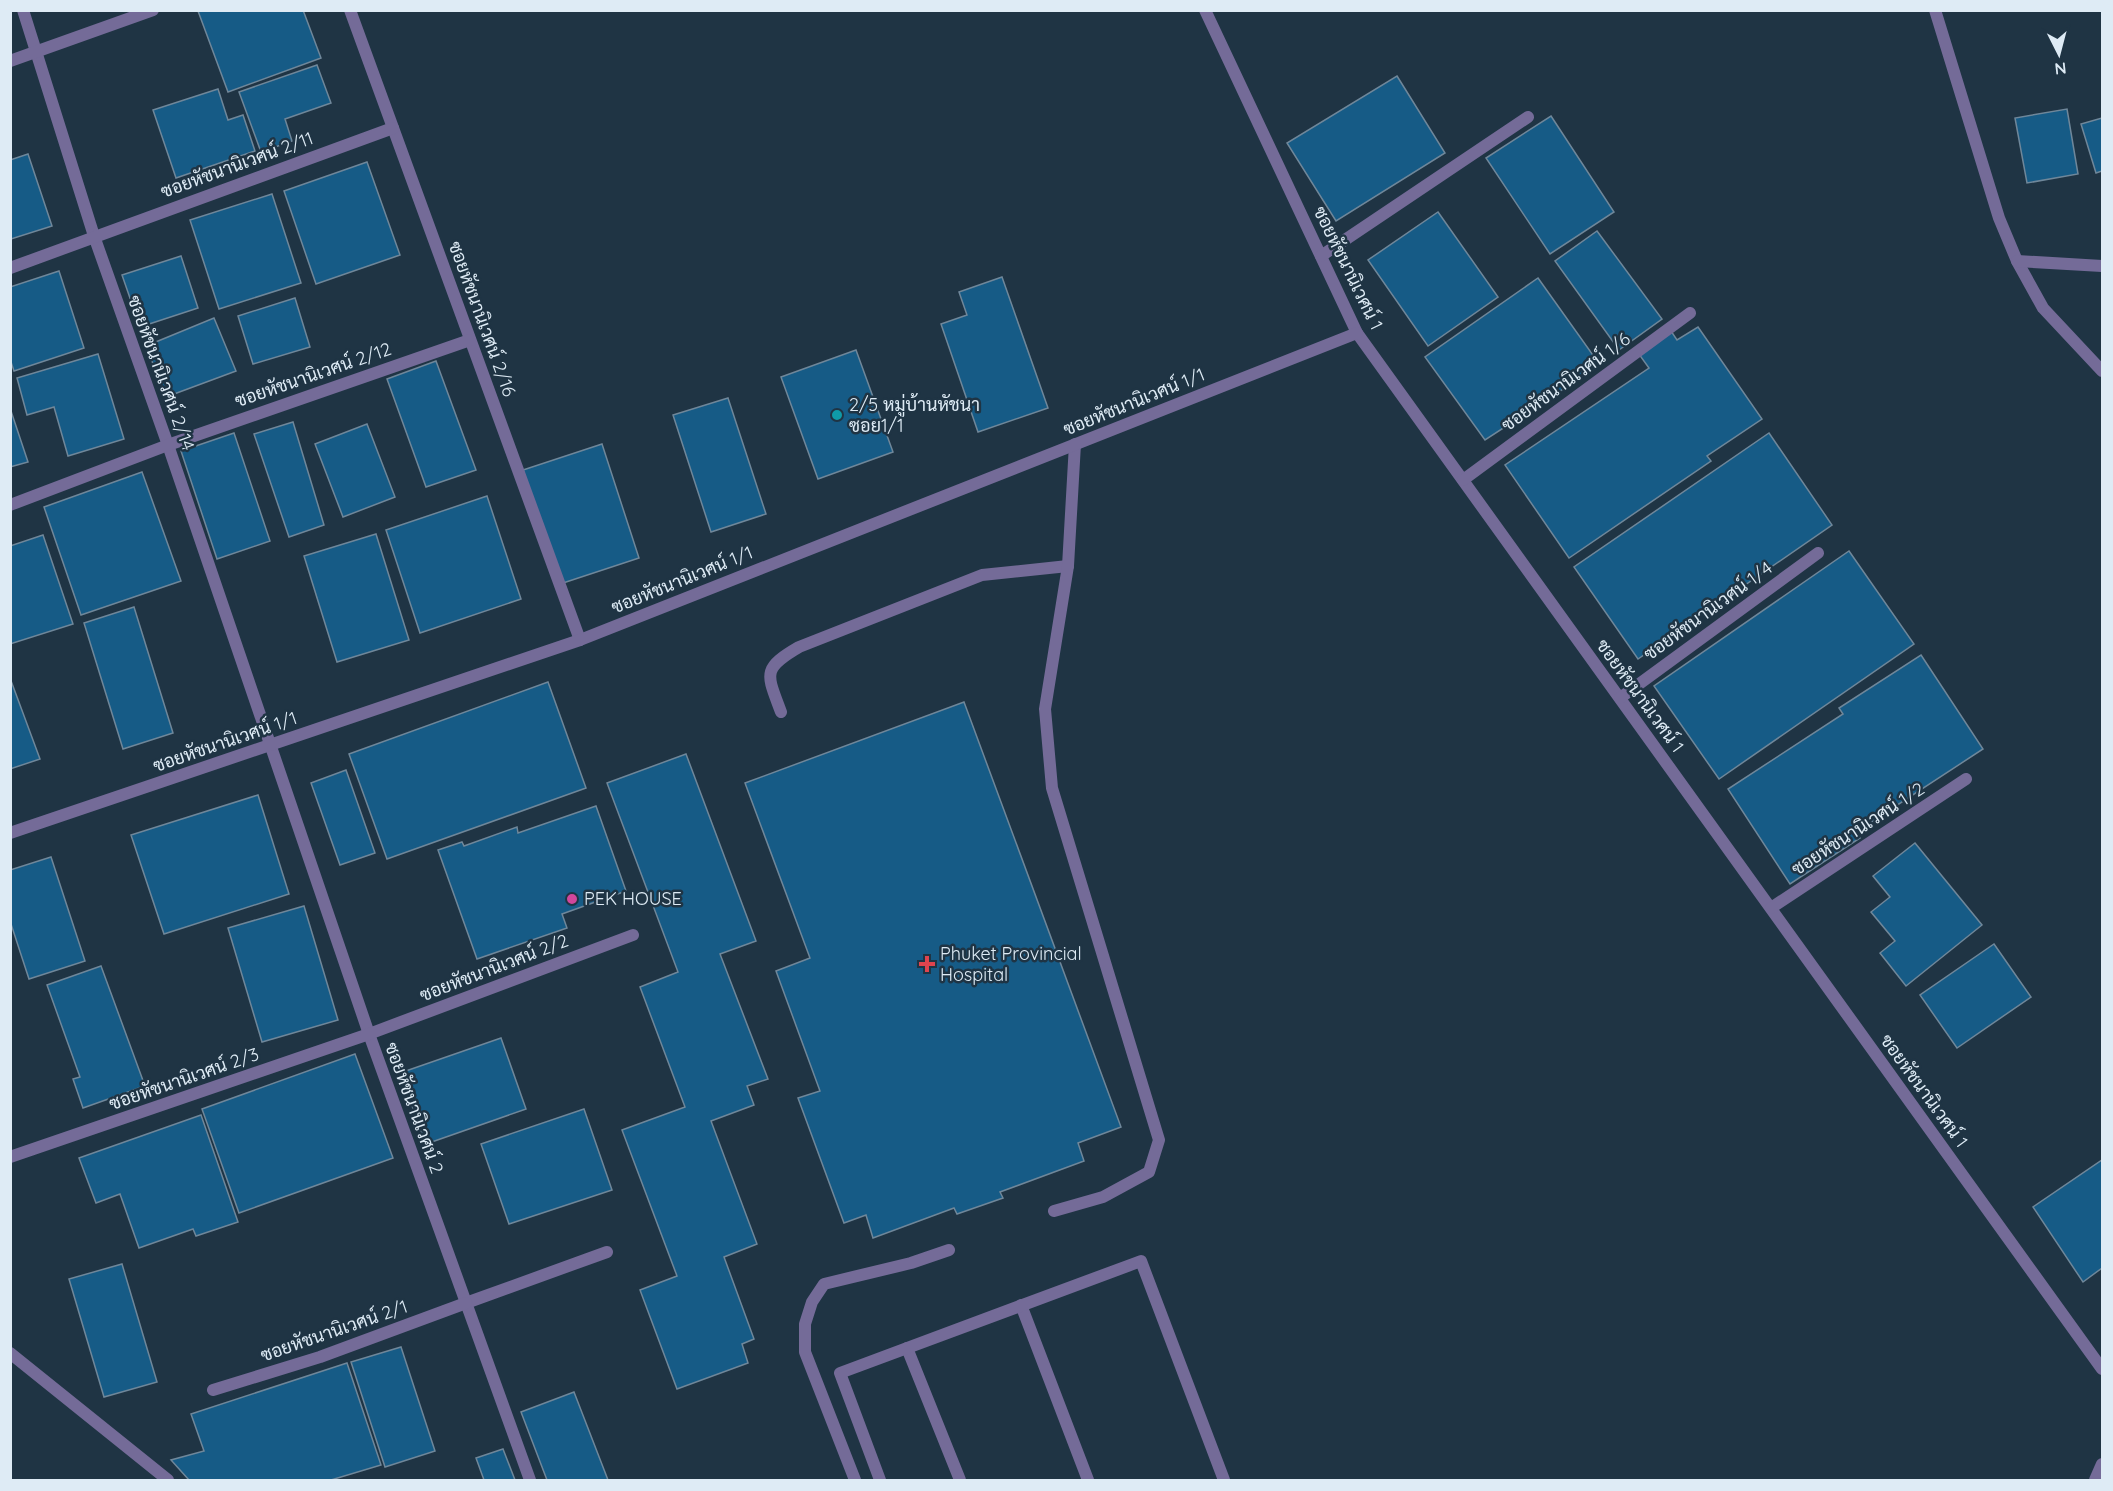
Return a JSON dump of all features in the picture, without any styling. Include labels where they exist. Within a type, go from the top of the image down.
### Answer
[{"type":"street","name":"ซอยหัชนานิเวศน์ 2/14","points":[[23,10],[94,236],[168,444],[270,745]]},
{"type":"street","points":[[10,61],[153,10]]},
{"type":"street","name":"ซอยหัชนานิเวศน์ 2/16","points":[[350,10],[579,640]]},
{"type":"street","name":"ซอยหัชนานิเวศน์ 1","points":[[1205,10],[1358,333],[2103,1370]]},
{"type":"street","points":[[1935,10],[1999,218],[2016,261],[2043,308],[2103,371]]},
{"type":"street","points":[[1321,256],[1528,117]]},
{"type":"street","name":"ซอยหัชนานิเวศน์ 2/11","points":[[10,268],[393,128]]},
{"type":"street","points":[[2016,261],[2103,266]]},
{"type":"street","name":"ซอยหัชนานิเวศน์ 1/6","points":[[1463,480],[1690,313]]},
{"type":"street","name":"ซอยหัชนานิเวศน์ 1/1","points":[[10,833],[579,640],[1358,333]]},
{"type":"street","name":"ซอยหัชนานิเวศน์ 2/12","points":[[10,505],[168,444],[470,340]]},
{"type":"street","points":[[1053,1211],[1103,1197],[1149,1172],[1159,1140],[1052,788],[1045,709],[1068,566],[1075,444]]},
{"type":"street","name":"ซอยหัชนานิเวศน์ 1/4","points":[[1620,698],[1818,553]]},
{"type":"street","points":[[782,712],[770,681],[771,667],[780,658],[798,647],[982,575],[1068,566]]},
{"type":"street","name":"ซอยหัชนานิเวศน์ 2","points":[[270,745],[369,1034],[530,1480]]},
{"type":"street","name":"ซอยหัชนานิเวศน์ 1/2","points":[[1771,908],[1966,779]]},
{"type":"street","name":"ซอยหัชนานิเวศน์ 2/2","points":[[369,1034],[633,935]]},
{"type":"street","name":"ซอยหัชนานิเวศน์ 2/3","points":[[10,1157],[369,1034]]},
{"type":"street","name":"ซอยหัชนานิเวศน์ 2/1","points":[[213,1390],[320,1357],[607,1251]]},
{"type":"street","points":[[855,1480],[805,1352],[805,1324],[812,1302],[824,1284],[911,1263],[949,1251]]},
{"type":"street","points":[[880,1480],[840,1373],[1141,1261],[1224,1480]]},
{"type":"street","points":[[1021,1305],[1088,1480]]},
{"type":"street","points":[[907,1348],[960,1480]]},
{"type":"street","points":[[10,1353],[168,1480]]},
{"type":"street","points":[[2095,1480],[2103,1464]]},
{"type":"building","points":[[303,10],[321,58],[228,92],[198,11]]},
{"type":"building","points":[[317,65],[331,103],[285,119],[292,141],[261,152],[239,92]]},
{"type":"building","points":[[1397,76],[1445,153],[1336,221],[1287,143]]},
{"type":"building","points":[[218,89],[228,120],[243,115],[255,151],[176,178],[153,110]]},
{"type":"building","points":[[2067,109],[2078,174],[2027,183],[2015,118]]},
{"type":"building","points":[[1551,116],[1614,212],[1550,254],[1486,158]]},
{"type":"building","points":[[2102,118],[2102,171],[2096,173],[2081,124]]},
{"type":"building","points":[[28,154],[52,226],[11,239],[10,160]]},
{"type":"building","points":[[367,162],[400,255],[316,284],[284,191]]},
{"type":"building","points":[[272,194],[301,283],[219,309],[190,220]]},
{"type":"building","points":[[1438,212],[1498,297],[1428,346],[1368,260]]},
{"type":"building","points":[[1597,231],[1662,319],[1619,350],[1555,261]]},
{"type":"building","points":[[181,256],[198,308],[140,327],[122,275]]},
{"type":"building","points":[[59,271],[84,348],[14,371],[10,359],[10,287]]},
{"type":"building","points":[[1002,277],[1048,408],[978,432],[941,324],[967,315],[959,292]]},
{"type":"building","points":[[1538,278],[1600,365],[1485,440],[1425,357]]},
{"type":"building","points":[[295,298],[310,347],[253,364],[238,316]]},
{"type":"building","points":[[214,318],[236,371],[166,397],[146,346]]},
{"type":"building","points":[[1698,327],[1762,419],[1707,456],[1711,461],[1569,558],[1505,465],[1649,368],[1636,350],[1669,328],[1677,340]]},
{"type":"building","name":"2/5 หมู่บ้านหัชนา ซอย1/1","points":[[856,350],[893,452],[818,479],[781,377]]},
{"type":"building","points":[[98,354],[124,439],[68,456],[54,407],[27,415],[17,378]]},
{"type":"building","points":[[436,361],[476,470],[426,487],[387,379]]},
{"type":"building","points":[[728,398],[766,514],[711,532],[673,415]]},
{"type":"building","points":[[10,408],[28,462],[10,467]]},
{"type":"building","points":[[293,422],[324,525],[289,537],[254,434]]},
{"type":"building","points":[[367,424],[395,497],[343,517],[315,444]]},
{"type":"building","points":[[234,433],[270,541],[217,559],[181,451]]},
{"type":"building","points":[[1769,433],[1832,525],[1638,659],[1574,567]]},
{"type":"building","points":[[602,444],[639,558],[560,584],[523,470]]},
{"type":"building","points":[[142,472],[181,581],[81,615],[44,507]]},
{"type":"building","points":[[487,496],[521,599],[420,633],[386,530]]},
{"type":"building","points":[[376,534],[409,640],[337,662],[304,556]]},
{"type":"building","points":[[43,535],[73,624],[10,644],[10,546]]},
{"type":"building","points":[[1849,551],[1914,644],[1719,779],[1654,686]]},
{"type":"building","points":[[134,607],[173,733],[123,749],[84,623]]},
{"type":"building","points":[[1921,655],[1983,749],[1856,832],[1860,838],[1790,884],[1728,789],[1843,714],[1839,708]]},
{"type":"building","points":[[10,678],[40,759],[10,769]]},
{"type":"building","points":[[548,682],[586,788],[387,859],[349,754]]},
{"type":"building","name":"Phuket Provincial Hospital","points":[[964,702],[1121,1127],[1078,1143],[1084,1161],[1000,1192],[1003,1198],[957,1214],[954,1208],[873,1238],[866,1215],[844,1223],[798,1098],[820,1091],[776,971],[810,958],[745,783]]},
{"type":"building","points":[[686,754],[756,941],[720,954],[768,1079],[747,1086],[754,1105],[711,1121],[757,1244],[724,1257],[754,1339],[742,1344],[748,1363],[677,1389],[640,1290],[677,1276],[622,1130],[685,1107],[640,987],[678,972],[607,783]]},
{"type":"building","points":[[346,770],[375,853],[340,865],[311,783]]},
{"type":"building","points":[[258,795],[289,894],[164,934],[131,835]]},
{"type":"building","points":[[596,806],[626,891],[562,914],[567,928],[477,959],[438,850],[462,842],[464,846],[517,827],[518,833]]},
{"type":"building","points":[[1915,843],[1982,925],[1906,986],[1880,953],[1895,941],[1871,912],[1890,897],[1873,876]]},
{"type":"building","points":[[51,857],[85,961],[29,979],[10,921],[10,870]]},
{"type":"building","points":[[304,906],[338,1020],[262,1042],[228,928]]},
{"type":"building","points":[[1994,944],[2031,997],[1957,1048],[1920,995]]},
{"type":"building","points":[[101,966],[145,1086],[83,1108],[73,1079],[80,1077],[47,985]]},
{"type":"building","points":[[501,1038],[526,1109],[426,1144],[400,1073]]},
{"type":"building","points":[[355,1054],[393,1158],[239,1213],[202,1109]]},
{"type":"building","points":[[584,1109],[612,1190],[509,1224],[481,1144]]},
{"type":"building","points":[[201,1115],[238,1222],[196,1236],[193,1229],[139,1248],[120,1194],[96,1203],[79,1158]]},
{"type":"building","points":[[2102,1160],[2102,1268],[2083,1282],[2033,1207]]},
{"type":"building","points":[[122,1264],[157,1382],[104,1397],[69,1279]]},
{"type":"building","points":[[401,1347],[435,1451],[385,1467],[351,1362]]},
{"type":"building","points":[[347,1363],[381,1465],[331,1480],[189,1480],[171,1460],[204,1451],[191,1414]]},
{"type":"building","points":[[574,1392],[608,1480],[547,1480],[521,1412]]},
{"type":"building","points":[[503,1449],[515,1480],[484,1480],[476,1458]]},
{"type":"place","name":"2/5 หมู่บ้านหัชนา ซอย1/1","points":[[837,415]]},
{"type":"place","name":"PEK HOUSE","points":[[572,899]]},
{"type":"place","name":"Phuket Provincial Hospital","points":[[927,964]]}]
